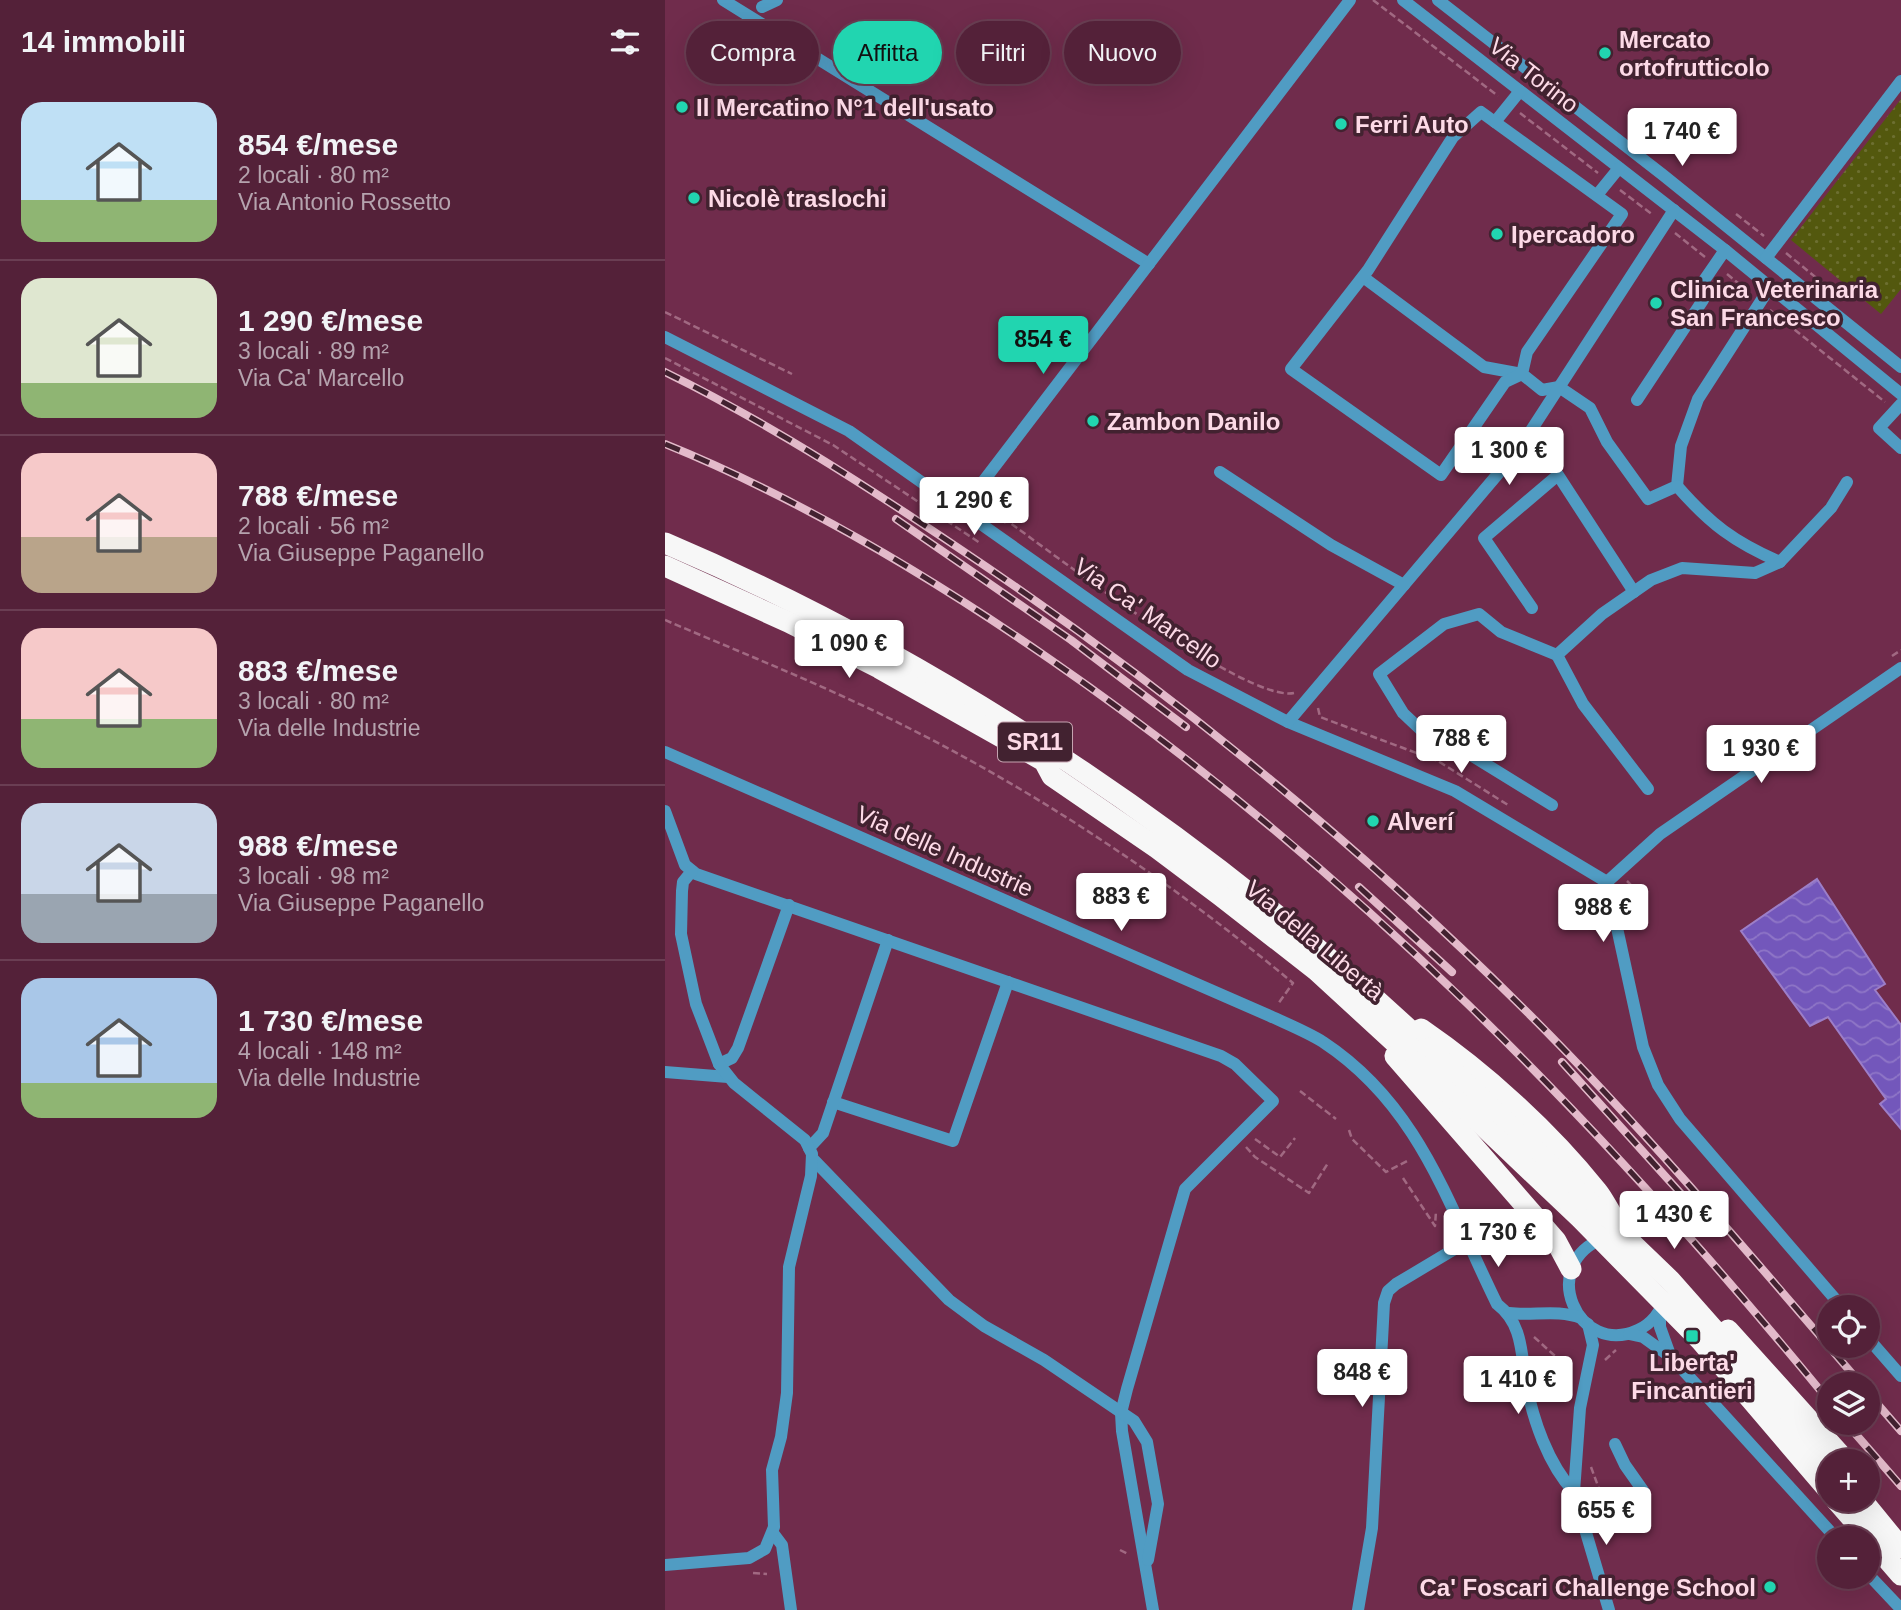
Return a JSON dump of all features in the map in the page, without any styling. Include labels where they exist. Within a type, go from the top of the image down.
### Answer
[{"type":"highway","name":"Via della Libertà","points":[[665,543],[895,653],[1034,741],[1195,851],[1670,1280],[1819,1449]]},
{"type":"highway","name":"Via della Libertà","points":[[665,566],[788,622],[879,668],[1044,761],[1052,776],[1168,856],[1317,971],[1362,999]]},
{"type":"highway","points":[[1362,999],[1448,1048],[1573,1163],[1598,1192],[1624,1232],[1633,1238]]},
{"type":"highway","points":[[1362,999],[1556,1241],[1570,1279]]},
{"type":"highway","name":"Via della Libertà","points":[[1422,1055],[1701,1341],[1817,1477]]},
{"type":"highway","points":[[1667,1286],[1719,1321],[1835,1449]]},
{"type":"highway","points":[[1880,1502],[1901,1526]]},
{"type":"highway","points":[[1854,1512],[1901,1575]]},
{"type":"highway","points":[[1857,1512],[1901,1548]]},
{"type":"street","points":[[762,7],[777,0]]},
{"type":"street","points":[[963,508],[1350,0]]},
{"type":"street","name":"Via Torino","points":[[1403,0],[1725,250],[1901,394]]},
{"type":"street","name":"Via Torino","points":[[1439,0],[1901,367]]},
{"type":"street","points":[[733,2],[1149,264]]},
{"type":"street","points":[[1766,258],[1901,81]]},
{"type":"street","points":[[1495,122],[1520,91]]},
{"type":"street","points":[[1481,112],[1622,215],[1527,352],[1522,374],[1505,382],[1441,475],[1291,369],[1363,277],[1453,137],[1481,112]]},
{"type":"street","points":[[1597,195],[1619,168]]},
{"type":"street","points":[[1288,722],[1520,449],[1675,211]]},
{"type":"street","points":[[1637,400],[1703,300],[1703,282],[1725,250]]},
{"type":"street","points":[[1363,277],[1484,366],[1522,374],[1542,390],[1559,387],[1590,408],[1607,442],[1648,499],[1677,486]]},
{"type":"street","points":[[1770,287],[1698,399],[1681,446],[1677,486],[1707,520],[1749,549],[1780,562]]},
{"type":"street","name":"Via Ca' Marcello","points":[[665,337],[849,431],[963,508],[1188,670],[1288,722],[1455,791],[1607,882]]},
{"type":"street","points":[[1898,407],[1879,428],[1901,447]]},
{"type":"street","points":[[1220,472],[1331,545],[1404,585]]},
{"type":"street","points":[[1532,608],[1484,538],[1558,475],[1634,592]]},
{"type":"street","points":[[1557,655],[1602,614],[1651,580],[1682,568],[1755,573],[1780,562],[1831,508],[1847,482]]},
{"type":"street","points":[[665,576],[834,652],[949,717],[1044,761]]},
{"type":"street","points":[[1552,805],[1453,744],[1421,730],[1402,713],[1378,674],[1444,624],[1479,614],[1501,632],[1557,655],[1583,704],[1648,789]]},
{"type":"street","points":[[1832,1295],[1680,1119],[1658,1084],[1643,1047],[1607,882],[1660,834],[1901,668]]},
{"type":"street","name":"Via delle Industrie","points":[[665,752],[1270,1016],[1321,1041],[1352,1063],[1385,1095],[1426,1152],[1497,1304],[1509,1314],[1521,1345],[1531,1402],[1555,1467],[1574,1492]]},
{"type":"street","points":[[665,811],[685,865],[692,871],[1221,1056],[1235,1064],[1273,1101],[1185,1189],[1121,1413],[1153,1610]]},
{"type":"street","points":[[692,871],[683,882],[681,934],[696,1004],[717,1059],[728,1077],[798,1133],[811,1153],[949,1300],[983,1326],[1044,1360],[1140,1429],[1147,1442],[1158,1504],[1147,1565]]},
{"type":"street","points":[[688,1072],[717,1059],[731,1058],[738,1048],[789,905]]},
{"type":"street","points":[[665,1565],[750,1558],[762,1553],[773,1533],[772,1470],[781,1437],[787,1393],[789,1267],[811,1153],[823,1133],[888,940]]},
{"type":"street","points":[[833,1102],[953,1141],[1008,982]]},
{"type":"street","points":[[665,1072],[728,1077]]},
{"type":"street","points":[[1549,1313],[1565,1300],[1570,1279],[1589,1245],[1618,1236],[1633,1238],[1656,1253],[1667,1286],[1673,1318],[1716,1364],[1749,1380],[1776,1383]]},
{"type":"street","points":[[1358,1610],[1372,1528],[1384,1303],[1388,1291],[1396,1284],[1468,1241]]},
{"type":"street","points":[[1570,1279],[1570,1299],[1585,1321]]},
{"type":"street","points":[[1667,1286],[1660,1310],[1663,1341],[1672,1358]]},
{"type":"street","points":[[1591,1359],[1598,1349],[1622,1334],[1647,1325],[1660,1310]]},
{"type":"street","points":[[1509,1314],[1571,1314],[1598,1331],[1643,1337],[1672,1358],[1825,1526]]},
{"type":"street","name":"Via delle Industrie","points":[[1585,1321],[1593,1345],[1574,1449],[1574,1492],[1609,1610]]},
{"type":"street","points":[[1880,1352],[1901,1376]]},
{"type":"street","points":[[1615,1444],[1625,1465],[1644,1492]]},
{"type":"street","points":[[773,1533],[782,1545],[791,1610]]},
{"type":"street","points":[[1880,1587],[1901,1609]]},
{"type":"path","points":[[1373,0],[1401,19],[1760,302],[1898,407]]},
{"type":"path","points":[[665,312],[792,374]]},
{"type":"path","points":[[665,358],[833,445],[987,547],[1006,520],[1175,638],[1227,670],[1272,692],[1299,691],[1309,696]]},
{"type":"path","points":[[665,620],[857,703],[926,738],[1058,811],[1146,868],[1230,931],[1293,984],[1270,1016]]},
{"type":"path","points":[[1300,1091],[1336,1119]]},
{"type":"path","points":[[1349,1130],[1352,1139],[1386,1172],[1409,1160]]},
{"type":"path","points":[[1237,1155],[1257,1138],[1280,1157],[1295,1138]]},
{"type":"path","points":[[1246,1147],[1255,1157],[1309,1193],[1328,1163]]},
{"type":"path","points":[[1403,1178],[1435,1226],[1435,1204]]},
{"type":"path","points":[[1528,1329],[1555,1356],[1566,1378],[1584,1387]]},
{"type":"green space","points":[[1901,99],[1901,289],[1881,314],[1791,240]]},
{"type":"water","points":[[1817,879],[1885,984],[1875,990],[1901,1025],[1901,1129],[1880,1104],[1886,1099],[1828,1017],[1810,1026],[1741,931]]},
{"type":"railway","points":[[665,372],[703,391],[850,477],[1033,599],[1181,709],[1325,825],[1462,949],[1571,1057],[1698,1195],[1851,1372]]},
{"type":"railway","points":[[665,444],[766,489],[864,542],[959,599],[1051,660],[1161,740],[1267,824],[1369,912],[1561,1097],[1742,1297],[1817,1387]]},
{"type":"railway","points":[[896,519],[1071,640],[1186,727]]},
{"type":"railway","points":[[1359,887],[1452,972]]},
{"type":"railway","points":[[1562,1062],[1693,1207]]},
{"type":"railway","points":[[1880,1407],[1901,1431]]},
{"type":"railway","points":[[1856,1435],[1901,1486]]},
{"type":"place","name":"Mercato ortofrutticolo","points":[[1605,53]]},
{"type":"place","name":"Il Mercatino N°1 dell'usato","points":[[682,107]]},
{"type":"place","name":"Ferri Auto","points":[[1341,124]]},
{"type":"place","name":"Nicolè traslochi","points":[[694,198]]},
{"type":"place","name":"Ipercadoro","points":[[1497,234]]},
{"type":"place","name":"Clinica Veterinaria San Francesco","points":[[1656,303]]},
{"type":"place","name":"Zambon Danilo","points":[[1093,421]]},
{"type":"place","name":"Alverí","points":[[1373,821]]},
{"type":"place","name":"Liberta' Fincantieri","points":[[1692,1336]]},
{"type":"place","name":"Ca' Foscari Challenge School","points":[[1770,1587]]}]
